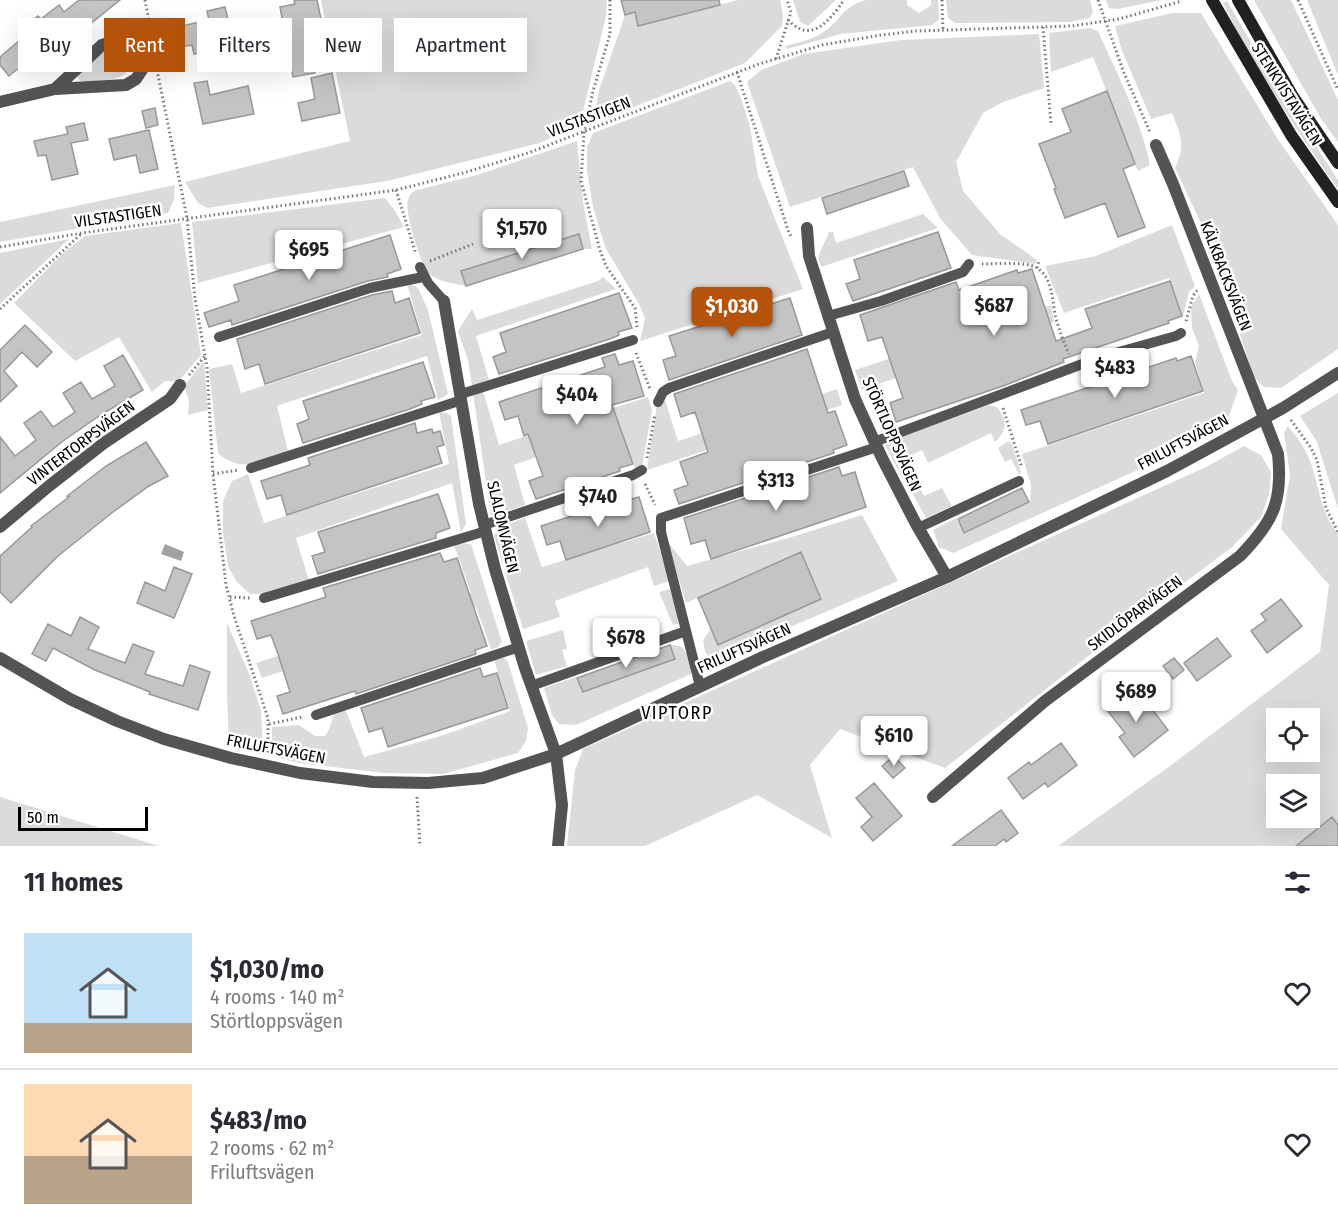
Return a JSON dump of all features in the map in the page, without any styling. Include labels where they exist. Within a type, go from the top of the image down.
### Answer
[{"type":"main road","name":"STENKVISTAVÄGEN","points":[[1212,0],[1292,135],[1338,202]]},
{"type":"main road","name":"STENKVISTAVÄGEN","points":[[1238,0],[1292,95],[1338,163]]},
{"type":"street","points":[[0,102],[55,89],[126,85],[136,79],[142,70],[141,57],[133,44],[120,39],[102,45],[55,89]]},
{"type":"street","name":"KÄLKBACKSVÄGEN","points":[[1156,145],[1263,419]]},
{"type":"street","name":"STÖRTLOPPSVÄGEN","points":[[807,228],[809,256],[855,399],[918,528],[947,577]]},
{"type":"street","name":"SLALOMVÄGEN","points":[[444,301],[479,504],[531,686],[556,754],[562,805],[558,846]]},
{"type":"street","name":"FRILUFTSVÄGEN","points":[[0,658],[70,699],[117,721],[164,739],[231,758],[300,773],[363,780],[416,783],[483,778],[556,754],[700,686],[947,577],[1167,471],[1283,408],[1338,373]]},
{"type":"street","name":"VINTERTORPSVÄGEN","points":[[0,527],[104,443],[170,399],[180,385]]},
{"type":"street","name":"SKIDLÖPARVÄGEN","points":[[933,797],[1044,701],[1240,556],[1260,536],[1271,517],[1278,496],[1280,476],[1278,454],[1263,419]]},
{"type":"lane","points":[[828,316],[881,301],[963,272],[969,264]]},
{"type":"lane","points":[[219,337],[422,272],[444,301]]},
{"type":"lane","points":[[658,402],[663,392],[669,388],[833,332]]},
{"type":"lane","points":[[700,686],[662,532],[661,518],[876,445],[1114,352],[1181,333]]},
{"type":"lane","points":[[250,468],[633,340]]},
{"type":"lane","points":[[264,598],[485,528],[642,470]]},
{"type":"lane","points":[[918,528],[1019,481]]},
{"type":"lane","points":[[531,686],[686,631]]},
{"type":"lane","points":[[316,715],[519,647]]},
{"type":"path","points":[[145,0],[148,18]]},
{"type":"path","points":[[610,0],[610,34],[593,91],[584,133],[581,181],[594,234],[606,266],[635,308],[637,331],[633,340],[651,391],[658,402],[642,470],[646,485],[661,518]]},
{"type":"path","points":[[776,58],[791,12],[787,0]]},
{"type":"path","points":[[788,20],[801,30],[815,30],[832,17],[844,0]]},
{"type":"path","points":[[942,0],[943,30]]},
{"type":"path","points":[[1098,0],[1124,73],[1156,145]]},
{"type":"path","points":[[1298,0],[1338,90]]},
{"type":"path","name":"VILSTASTIGEN","points":[[0,247],[82,233],[396,190],[528,153],[776,58],[851,40],[943,30],[1043,27],[1106,22],[1182,1]]},
{"type":"path","points":[[1043,27],[1051,124]]},
{"type":"path","points":[[158,72],[187,218],[195,299],[205,356],[213,474],[230,597],[269,724],[267,766]]},
{"type":"path","points":[[737,72],[789,233],[796,244],[809,256]]},
{"type":"path","points":[[396,190],[422,272],[437,257],[473,244]]},
{"type":"path","points":[[0,309],[82,233]]},
{"type":"path","points":[[1037,268],[1039,261]]},
{"type":"path","points":[[969,264],[1020,264],[1037,268],[1047,279],[1062,338],[1075,367]]},
{"type":"path","points":[[1181,333],[1185,327],[1194,293],[1199,287],[1210,282]]},
{"type":"path","points":[[180,385],[205,356]]},
{"type":"path","points":[[999,396],[1025,477],[1019,481]]},
{"type":"path","points":[[1283,408],[1317,460],[1326,508],[1338,532]]},
{"type":"path","points":[[213,474],[250,468]]},
{"type":"path","points":[[230,597],[264,598]]},
{"type":"path","points":[[269,724],[316,715]]},
{"type":"path","points":[[416,783],[420,846]]},
{"type":"shaded area","points":[[321,0],[607,0],[606,16],[580,124],[540,143],[387,181],[208,208],[198,203],[185,182],[350,141],[336,72],[382,72],[382,18],[325,18]]},
{"type":"shaded area","points":[[738,0],[780,0],[783,15],[782,26],[745,63],[593,123],[599,90],[625,15],[635,12],[639,26]]},
{"type":"shaded area","points":[[793,0],[836,0],[808,26],[800,22]]},
{"type":"shaded area","points":[[866,0],[907,0],[907,5],[919,13],[931,5],[931,0],[938,0],[939,20],[932,25],[841,34],[787,49],[785,46],[816,37],[851,6]]},
{"type":"shaded area","points":[[946,0],[1090,0],[1093,12],[1090,18],[1070,22],[955,23],[948,18]]},
{"type":"shaded area","points":[[1106,0],[1162,0],[1118,9],[1109,8]]},
{"type":"shaded area","points":[[1254,0],[1291,0],[1338,100],[1338,142],[1321,119]]},
{"type":"shaded area","points":[[1307,0],[1338,0],[1338,75]]},
{"type":"shaded area","points":[[1227,1],[1270,75],[1338,180],[1338,189],[1262,75],[1223,3]]},
{"type":"shaded area","points":[[1172,13],[1201,13],[1277,138],[1338,225],[1338,349],[1281,388],[1264,387],[1254,377],[1208,238],[1175,168],[1181,140],[1172,113],[1151,119],[1121,48],[1115,26]]},
{"type":"shaded area","points":[[1090,28],[1098,31],[1141,131],[1150,165],[1138,171],[1093,57],[1051,72],[1049,33]]},
{"type":"shaded area","points":[[1039,34],[1044,88],[1003,102],[983,113],[956,162],[963,191],[1000,234],[1037,260],[1035,264],[972,255],[940,218],[913,167],[790,207],[747,82],[761,70],[804,54],[901,40]]},
{"type":"shaded area","points":[[104,52],[104,72],[126,72],[115,78],[80,81],[77,76],[79,72],[92,72],[92,61]]},
{"type":"shaded area","points":[[730,81],[735,85],[741,98],[750,127],[758,176],[803,289],[640,341],[645,318],[605,247],[593,207],[587,171],[587,147],[593,133]]},
{"type":"shaded area","points":[[577,141],[583,202],[592,249],[583,249],[578,234],[461,271],[466,286],[440,280],[427,271],[410,225],[407,206],[411,194],[417,190],[477,175]]},
{"type":"shaded area","points":[[175,185],[174,200],[168,213],[0,242],[0,222]]},
{"type":"shaded area","points":[[385,198],[404,227],[198,283],[192,222]]},
{"type":"shaded area","points":[[923,214],[938,228],[821,267],[818,257],[829,232],[833,232],[836,243]]},
{"type":"shaded area","points":[[181,223],[201,355],[178,382],[165,381],[152,392],[119,337],[75,361],[14,303],[63,253],[85,236]]},
{"type":"shaded area","points":[[1172,225],[1195,286],[1189,292],[1183,317],[1169,278],[1064,313],[1045,266],[1096,256]]},
{"type":"shaded area","points":[[69,239],[0,304],[0,253]]},
{"type":"shaded area","points":[[603,277],[616,289],[476,336],[489,380],[472,386],[468,360],[458,331],[472,309],[477,320],[598,281]]},
{"type":"shaded area","points":[[406,281],[418,288],[428,310],[448,394],[438,400],[427,356],[277,406],[288,451],[252,464],[235,463],[218,453],[209,369],[232,364],[241,393],[422,335]]},
{"type":"shaded area","points":[[1199,294],[1232,381],[1238,390],[1229,416],[1221,425],[1204,432],[1149,465],[953,553],[939,547],[933,530],[956,518],[964,534],[1030,502],[1031,485],[1022,454],[1204,393],[1195,362],[1199,346],[1192,328],[1191,307]]},
{"type":"shaded area","points":[[1051,305],[1054,322],[862,390],[855,370]]},
{"type":"shaded area","points":[[204,361],[208,410],[188,415],[189,401],[184,386]]},
{"type":"shaded area","points":[[837,389],[842,405],[647,470],[657,404],[664,397],[678,441]]},
{"type":"shaded area","points":[[483,391],[499,445],[648,397],[652,410],[642,467],[636,470],[620,428],[514,465],[525,505],[491,516],[473,393]]},
{"type":"shaded area","points":[[1338,393],[1338,509],[1317,442],[1300,416]]},
{"type":"shaded area","points":[[989,405],[997,407],[1003,416],[1005,425],[995,442],[991,433],[928,463],[922,450],[905,458],[913,473],[903,479],[885,445],[895,439]]},
{"type":"shaded area","points":[[439,412],[451,416],[466,524],[461,532],[452,483],[296,538],[309,581],[264,594],[250,594],[236,581],[228,566],[223,533],[223,501],[232,481],[248,474],[264,523],[449,464]]},
{"type":"shaded area","points":[[1288,426],[1310,460],[1326,513],[1338,534],[1338,825],[1332,817],[1320,827],[1320,774],[1266,774],[1266,828],[1318,828],[1296,846],[1058,846],[1170,766],[1320,652],[1329,585],[1281,529],[1290,475],[1284,433]]},
{"type":"shaded area","points":[[1008,441],[1012,444],[1021,473],[1019,474],[1011,459],[1005,462],[998,448]]},
{"type":"shaded area","points":[[1244,446],[1261,455],[1271,472],[1269,495],[1261,517],[1231,548],[1146,611],[945,768],[840,729],[810,765],[832,838],[757,795],[645,846],[567,846],[575,770],[583,749],[1206,467]]},
{"type":"shaded area","points":[[918,485],[924,496],[942,488],[952,506],[926,518],[911,491]]},
{"type":"shaded area","points":[[862,515],[898,581],[755,642],[715,664],[705,652],[703,640],[711,629],[719,645],[821,599],[800,552],[686,603],[667,541],[687,566]]},
{"type":"shaded area","points":[[525,518],[542,567],[654,533],[670,581],[654,586],[648,567],[555,601],[560,617],[523,629],[494,536],[499,527]]},
{"type":"shaded area","points":[[165,544],[184,552],[181,561],[161,554]]},
{"type":"shaded area","points":[[471,544],[502,642],[497,648],[491,649],[476,607],[262,678],[256,663],[471,593],[454,545]]},
{"type":"shaded area","points":[[670,589],[681,623],[673,625],[659,592]]},
{"type":"shaded area","points":[[227,623],[250,676],[261,711],[263,754],[229,746]]},
{"type":"shaded area","points":[[563,630],[567,648],[562,650],[567,666],[536,675],[526,641]]},
{"type":"shaded area","points":[[670,644],[682,647],[691,663],[691,674],[576,725],[559,724],[552,715],[544,688],[576,677],[583,693],[675,659]]},
{"type":"shaded area","points":[[504,658],[508,662],[528,728],[526,741],[518,753],[443,774],[384,773],[299,763],[272,756],[272,727],[299,725],[315,736],[325,736],[336,711],[345,708],[364,757],[444,735],[510,711],[494,660]]},
{"type":"shaded area","points":[[0,797],[159,846],[0,846]]},
{"type":"building","points":[[79,0],[120,0],[92,23],[92,18],[42,18],[59,5],[64,12]]},
{"type":"building","points":[[294,0],[317,0],[321,18],[304,18],[304,72],[315,73],[293,77],[292,18],[282,18],[280,7],[295,4]]},
{"type":"building","points":[[621,0],[719,0],[720,5],[638,26],[635,12],[625,15]]},
{"type":"building","points":[[225,7],[228,18],[209,18],[207,11]]},
{"type":"building","points":[[197,23],[197,53],[194,54],[192,45],[185,46],[185,25]]},
{"type":"building","points":[[18,42],[18,69],[9,76],[0,65],[0,57]]},
{"type":"building","points":[[332,73],[340,113],[302,121],[298,103],[315,99],[311,78]]},
{"type":"building","points":[[207,81],[210,95],[248,86],[254,114],[203,124],[194,83]]},
{"type":"building","points":[[1107,91],[1135,164],[1123,169],[1145,227],[1118,237],[1105,203],[1065,218],[1039,144],[1071,132],[1062,109]]},
{"type":"building","points":[[155,108],[158,125],[146,128],[142,111]]},
{"type":"building","points":[[84,123],[88,140],[71,143],[78,174],[52,180],[46,155],[38,156],[34,141],[68,134],[66,127]]},
{"type":"building","points":[[149,130],[158,169],[140,173],[136,155],[114,160],[109,139]]},
{"type":"building","points":[[904,171],[909,186],[827,214],[822,198]]},
{"type":"building","points":[[938,232],[951,268],[853,301],[846,284],[860,279],[854,260]]},
{"type":"building","points":[[579,234],[583,249],[466,286],[461,271]]},
{"type":"building","points":[[390,235],[401,269],[387,274],[388,277],[368,281],[232,325],[231,320],[209,327],[204,313],[239,301],[234,285]]},
{"type":"building","points":[[1032,269],[1056,341],[1092,328],[1085,309],[1170,281],[1182,316],[1168,321],[1169,323],[1063,359],[1064,362],[1003,386],[896,422],[890,403],[903,398],[882,337],[868,341],[860,315],[956,282],[959,290],[1017,270],[1018,273]]},
{"type":"building","points":[[392,291],[395,303],[409,298],[420,333],[265,384],[259,364],[245,369],[237,339],[372,295]]},
{"type":"building","points":[[619,293],[632,328],[618,332],[619,335],[610,339],[499,374],[493,357],[506,352],[500,333]]},
{"type":"building","points":[[790,298],[802,335],[669,380],[663,360],[676,356],[669,336]]},
{"type":"building","points":[[25,325],[52,352],[37,367],[22,352],[4,371],[17,386],[0,402],[0,350]]},
{"type":"building","points":[[807,349],[828,413],[835,411],[847,445],[833,450],[834,453],[679,504],[674,490],[688,485],[680,462],[708,452],[695,412],[681,417],[674,394]]},
{"type":"building","points":[[615,354],[619,365],[633,361],[644,396],[612,405],[633,464],[619,468],[620,471],[536,499],[529,481],[543,476],[528,434],[524,436],[518,416],[505,420],[499,402],[605,367],[602,358]]},
{"type":"building","points":[[123,355],[143,390],[102,414],[63,441],[0,493],[0,437],[15,456],[36,440],[24,423],[41,411],[53,427],[75,412],[63,393],[81,382],[92,399],[115,386],[104,366]]},
{"type":"building","points":[[1191,356],[1203,391],[1048,444],[1040,421],[1026,425],[1021,410],[1176,358],[1177,361]]},
{"type":"building","points":[[423,362],[435,397],[421,401],[422,404],[410,409],[303,443],[297,424],[309,419],[303,401]]},
{"type":"building","points":[[415,423],[417,433],[432,429],[433,433],[440,431],[444,445],[437,447],[442,463],[287,515],[281,495],[267,499],[261,481],[310,465],[308,458]]},
{"type":"building","points":[[146,442],[168,476],[149,486],[113,512],[58,556],[11,603],[0,592],[0,556],[31,526],[69,497],[67,496],[106,466]]},
{"type":"building","points":[[839,467],[842,476],[855,472],[866,507],[711,559],[705,540],[691,544],[684,518]]},
{"type":"building","points":[[1022,488],[1029,502],[964,533],[958,519]]},
{"type":"building","points":[[438,494],[450,528],[436,533],[436,538],[318,574],[312,556],[325,552],[318,532]]},
{"type":"building","points":[[639,497],[650,532],[566,560],[560,541],[547,545],[541,526],[624,499],[625,501]]},
{"type":"building","points":[[801,552],[821,599],[718,645],[698,598]]},
{"type":"building","points":[[440,553],[444,562],[457,558],[487,646],[475,650],[476,654],[356,694],[355,691],[283,714],[277,696],[290,692],[278,654],[271,635],[257,639],[251,621],[326,597],[323,588]]},
{"type":"building","points":[[174,567],[192,574],[174,618],[137,603],[145,582],[165,591]]},
{"type":"building","points":[[1281,599],[1302,626],[1267,653],[1251,631],[1266,620],[1261,614]]},
{"type":"building","points":[[80,617],[99,627],[88,649],[125,663],[133,644],[154,652],[145,674],[183,686],[190,665],[210,672],[198,710],[149,694],[150,692],[95,670],[53,648],[46,661],[32,654],[48,624],[71,636]]},
{"type":"building","points":[[1217,638],[1231,656],[1197,681],[1184,663]]},
{"type":"building","points":[[670,645],[675,659],[583,692],[577,678]]},
{"type":"building","points":[[1174,658],[1184,670],[1173,679],[1163,666]]},
{"type":"building","points":[[480,668],[483,677],[497,673],[508,708],[388,747],[382,728],[369,732],[361,708]]},
{"type":"building","points":[[1140,693],[1168,730],[1134,757],[1119,737],[1125,733],[1103,705],[1117,694],[1125,705]]},
{"type":"building","points":[[1061,743],[1077,765],[1048,787],[1045,783],[1023,799],[1008,778],[1029,762],[1031,765]]},
{"type":"building","points":[[894,756],[905,768],[893,778],[882,766]]},
{"type":"building","points":[[874,783],[902,816],[873,841],[861,827],[872,817],[856,798]]},
{"type":"building","points":[[1001,810],[1018,833],[1006,842],[1004,839],[995,846],[952,846]]},
{"type":"building","points":[[1332,817],[1338,825],[1338,846],[1296,846],[1320,828]]},
{"type":"district","name":"VIPTORP","points":[[677,713]]}]
